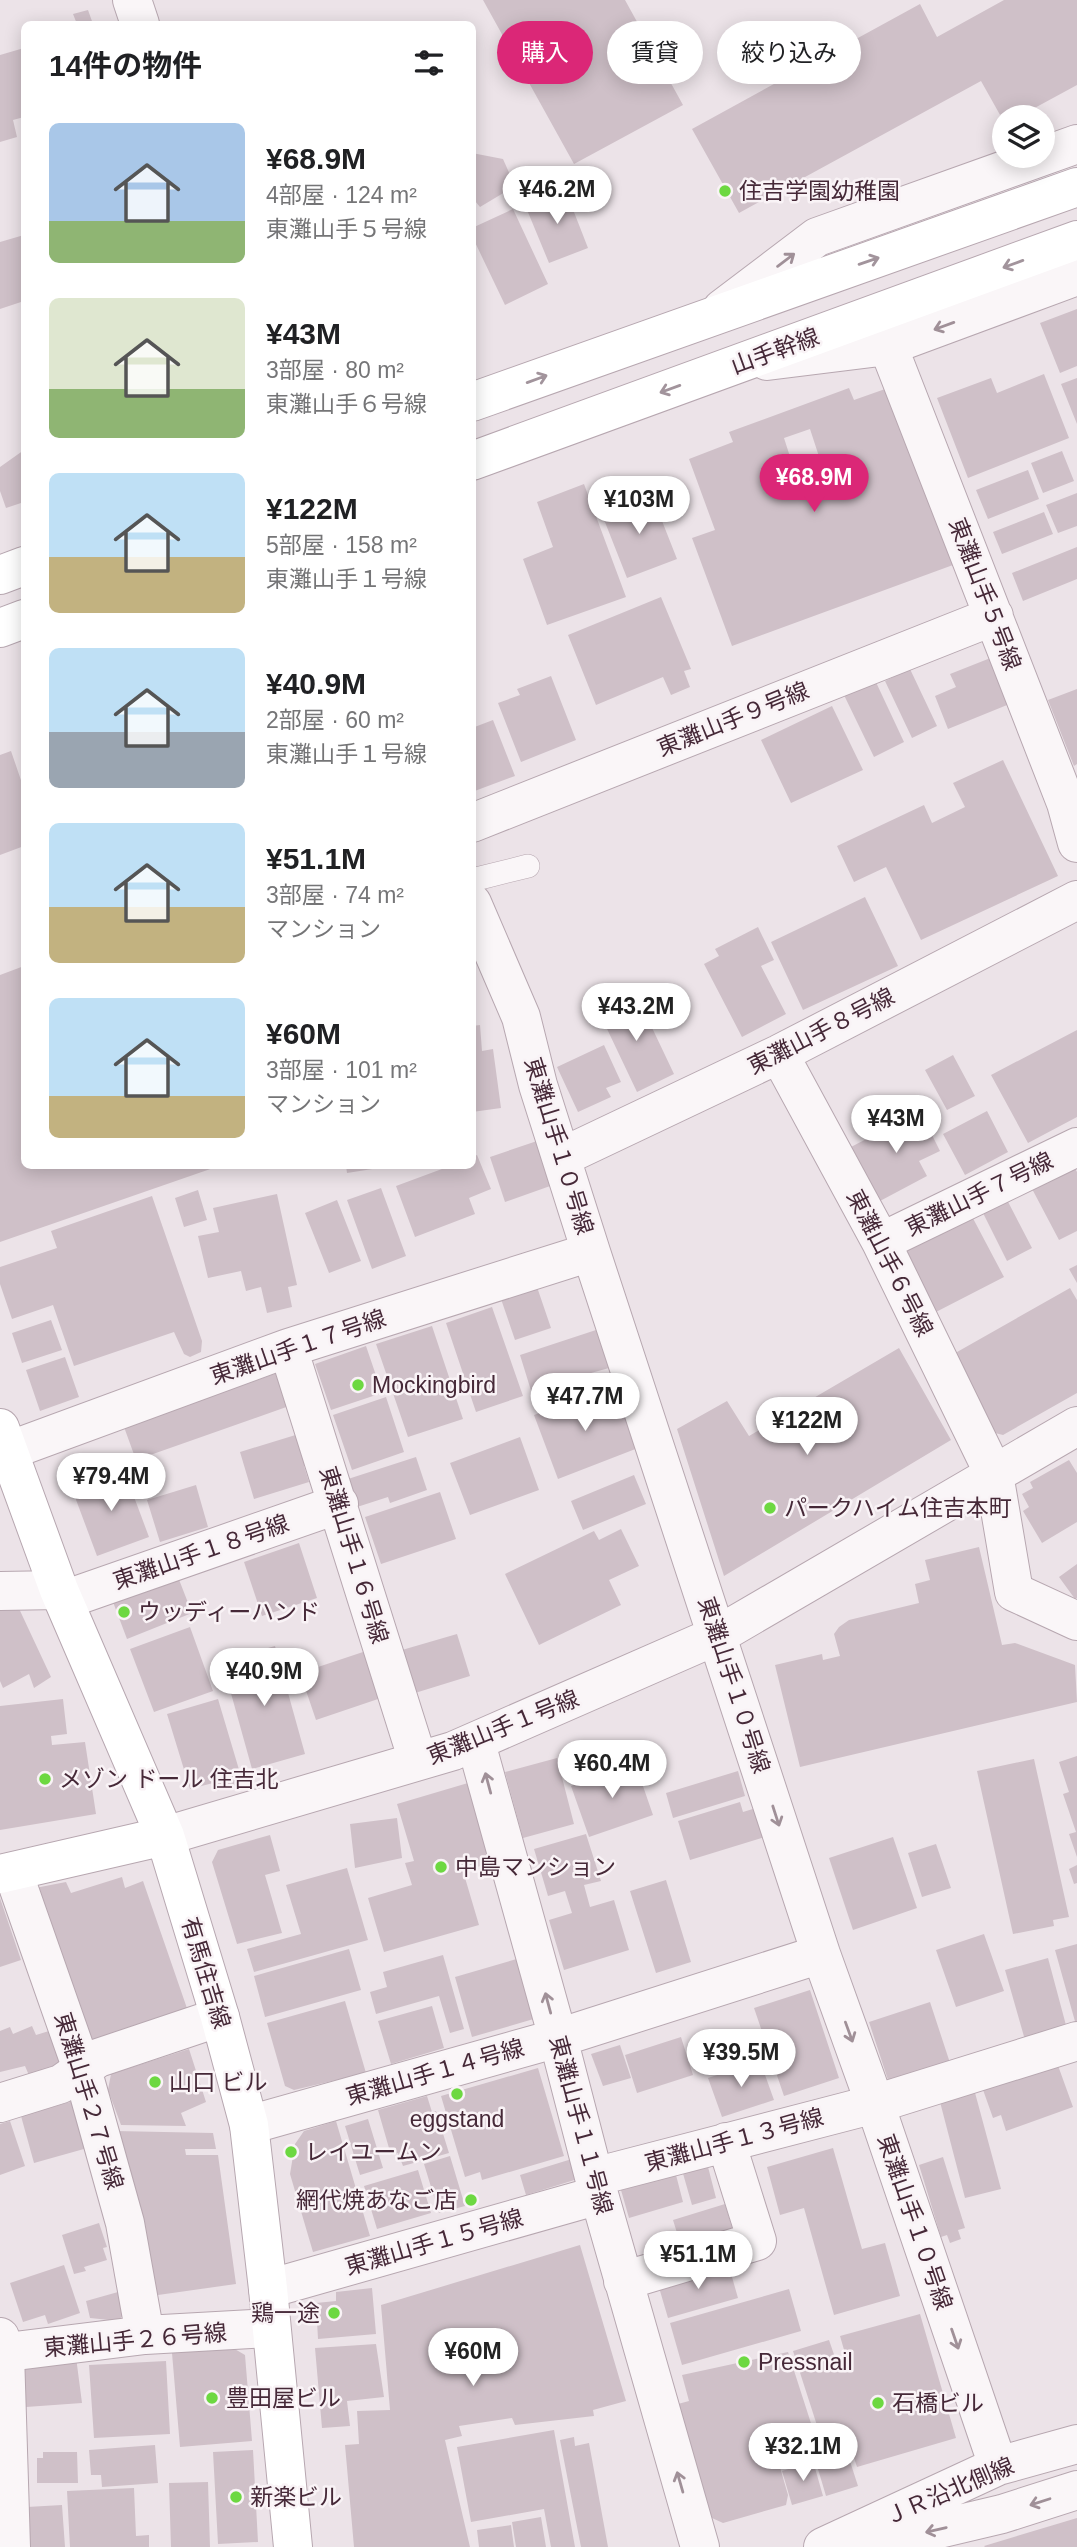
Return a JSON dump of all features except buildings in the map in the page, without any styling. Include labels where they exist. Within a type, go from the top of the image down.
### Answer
[{"type":"street","points":[[132,0],[139,21]]},
{"type":"street","points":[[712,317],[817,237],[1077,144]]},
{"type":"street","points":[[476,401],[1077,187]]},
{"type":"street","name":"山手幹線","points":[[476,460],[1077,240]]},
{"type":"street","points":[[734,366],[888,346],[1077,276]]},
{"type":"street","name":"東灘山手５号線","points":[[888,346],[994,616],[1071,801],[1077,843]]},
{"type":"street","points":[[0,575],[21,567]]},
{"type":"street","name":"東灘山手９号線","points":[[476,820],[994,616]]},
{"type":"street","points":[[0,628],[21,620]]},
{"type":"street","name":"東灘山手８号線","points":[[562,1157],[779,1054],[1077,900]]},
{"type":"street","name":"東灘山手１０号線","points":[[476,913],[521,1017],[538,1085],[591,1252],[821,1954],[998,2466]]},
{"type":"street","name":"東灘山手６号線","points":[[779,1054],[881,1242],[994,1474],[1014,1592],[1077,1621]]},
{"type":"street","name":"東灘山手７号線","points":[[881,1242],[1077,1147]]},
{"type":"street","name":"東灘山手１７号線","points":[[4,1439],[591,1252]]},
{"type":"street","name":"東灘山手１６号線","points":[[288,1348],[418,1761]]},
{"type":"street","name":"東灘山手１号線","points":[[165,1836],[476,1742],[718,1634],[1077,1426]]},
{"type":"street","name":"有馬住吉線","points":[[4,1439],[62,1595],[165,1836],[249,2125],[293,2547]]},
{"type":"street","name":"東灘山手１８号線","points":[[0,1591],[62,1595],[338,1504]]},
{"type":"street","name":"東灘山手１１号線","points":[[476,1742],[596,2186],[700,2547]]},
{"type":"street","points":[[7,1873],[165,1836]]},
{"type":"street","name":"東灘山手２７号線","points":[[7,1873],[82,2069],[125,2222],[145,2335]]},
{"type":"street","name":"東灘山手１４号線","points":[[249,2125],[558,2038],[821,1954]]},
{"type":"street","points":[[0,2103],[61,2084],[98,2058],[219,2017]]},
{"type":"street","name":"東灘山手１３号線","points":[[596,2186],[726,2142],[875,2104],[1077,2041]]},
{"type":"street","points":[[623,2281],[757,2241],[726,2142]]},
{"type":"street","name":"東灘山手１５号線","points":[[268,2289],[596,2186]]},
{"type":"street","name":"東灘山手２６号線","points":[[2,2347],[271,2328]]},
{"type":"street","points":[[2,2347],[11,2547]]},
{"type":"street","name":"ＪＲ沿北側線","points":[[823,2547],[998,2466],[1077,2444]]},
{"type":"street","points":[[862,2547],[1002,2514],[1077,2490]]},
{"type":"lane","points":[[476,879],[528,866]]},
{"type":"place","name":"住吉学園幼稚園","points":[[725,191]]},
{"type":"place","name":"Mockingbird","points":[[358,1385]]},
{"type":"place","name":"パークハイム住吉本町","points":[[770,1508]]},
{"type":"place","name":"ウッディーハンド","points":[[124,1612]]},
{"type":"place","name":"メゾン ドール 住吉北","points":[[45,1779]]},
{"type":"place","name":"中島マンション","points":[[441,1867]]},
{"type":"place","name":"山口 ビル","points":[[155,2082]]},
{"type":"place","name":"eggstand","points":[[457,2094]]},
{"type":"place","name":"レイユームン","points":[[291,2152]]},
{"type":"place","name":"網代焼あなご店","points":[[471,2200]]},
{"type":"place","name":"鶏一途","points":[[334,2313]]},
{"type":"place","name":"Pressnail","points":[[744,2362]]},
{"type":"place","name":"豊田屋ビル","points":[[212,2398]]},
{"type":"place","name":"石橋ビル","points":[[878,2403]]},
{"type":"place","name":"新楽ビル","points":[[236,2497]]}]
